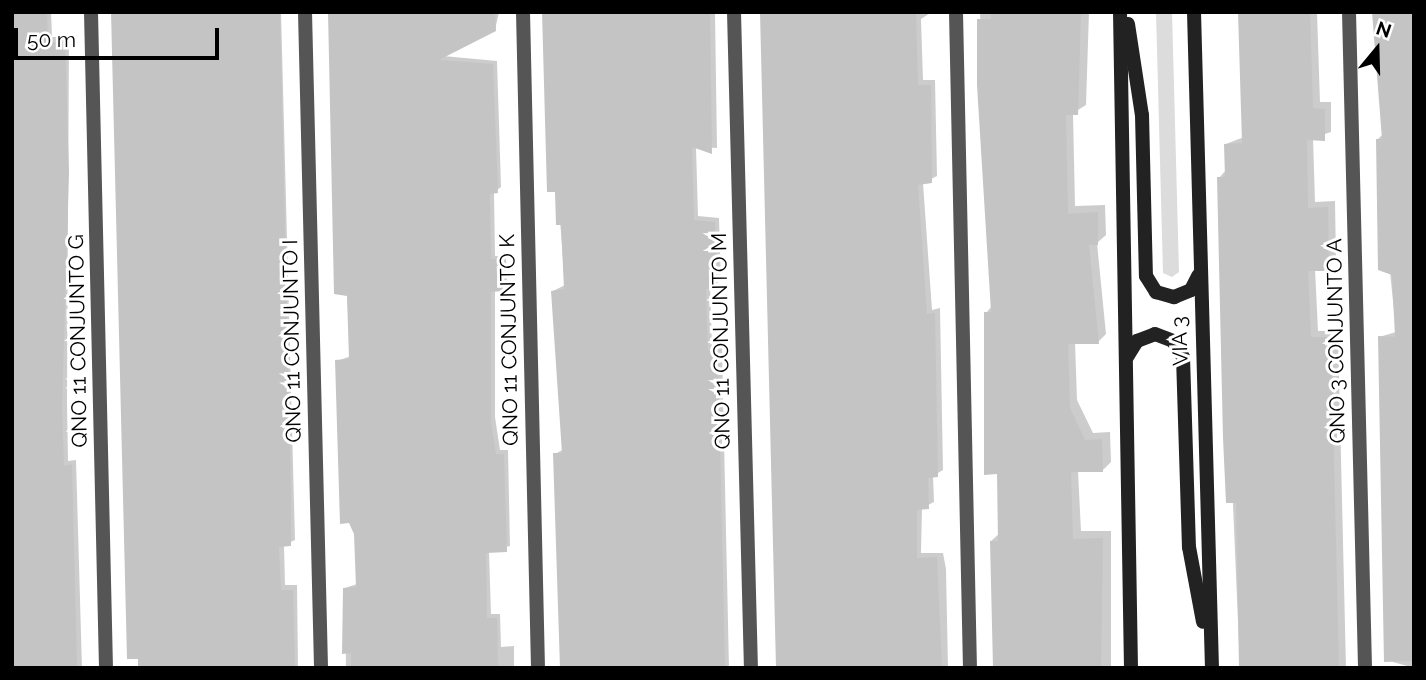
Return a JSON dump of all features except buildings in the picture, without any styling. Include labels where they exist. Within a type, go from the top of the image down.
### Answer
[{"type":"main road","points":[[1120,12],[1131,668]]},
{"type":"main road","points":[[1126,12],[1142,114],[1146,276],[1156,292],[1174,298],[1191,290],[1199,273]]},
{"type":"main road","name":"VIA 3","points":[[1194,12],[1199,273],[1212,668]]},
{"type":"main road","points":[[1127,358],[1137,341],[1156,334],[1174,341],[1183,356],[1189,547],[1212,668]]},
{"type":"street","name":"QNO 11 CONJUNTO G","points":[[91,12],[106,668]]},
{"type":"street","name":"QNO 11 CONJUNTO I","points":[[305,12],[321,668]]},
{"type":"street","name":"QNO 11 CONJUNTO K","points":[[523,12],[538,668]]},
{"type":"street","name":"QNO 11 CONJUNTO M","points":[[734,12],[751,668]]},
{"type":"street","points":[[956,12],[970,668]]},
{"type":"street","name":"QNO 3 CONJUNTO A","points":[[1349,12],[1366,668]]},
{"type":"shaded area","points":[[1156,12],[1172,12],[1179,272],[1172,277],[1163,273]]}]
